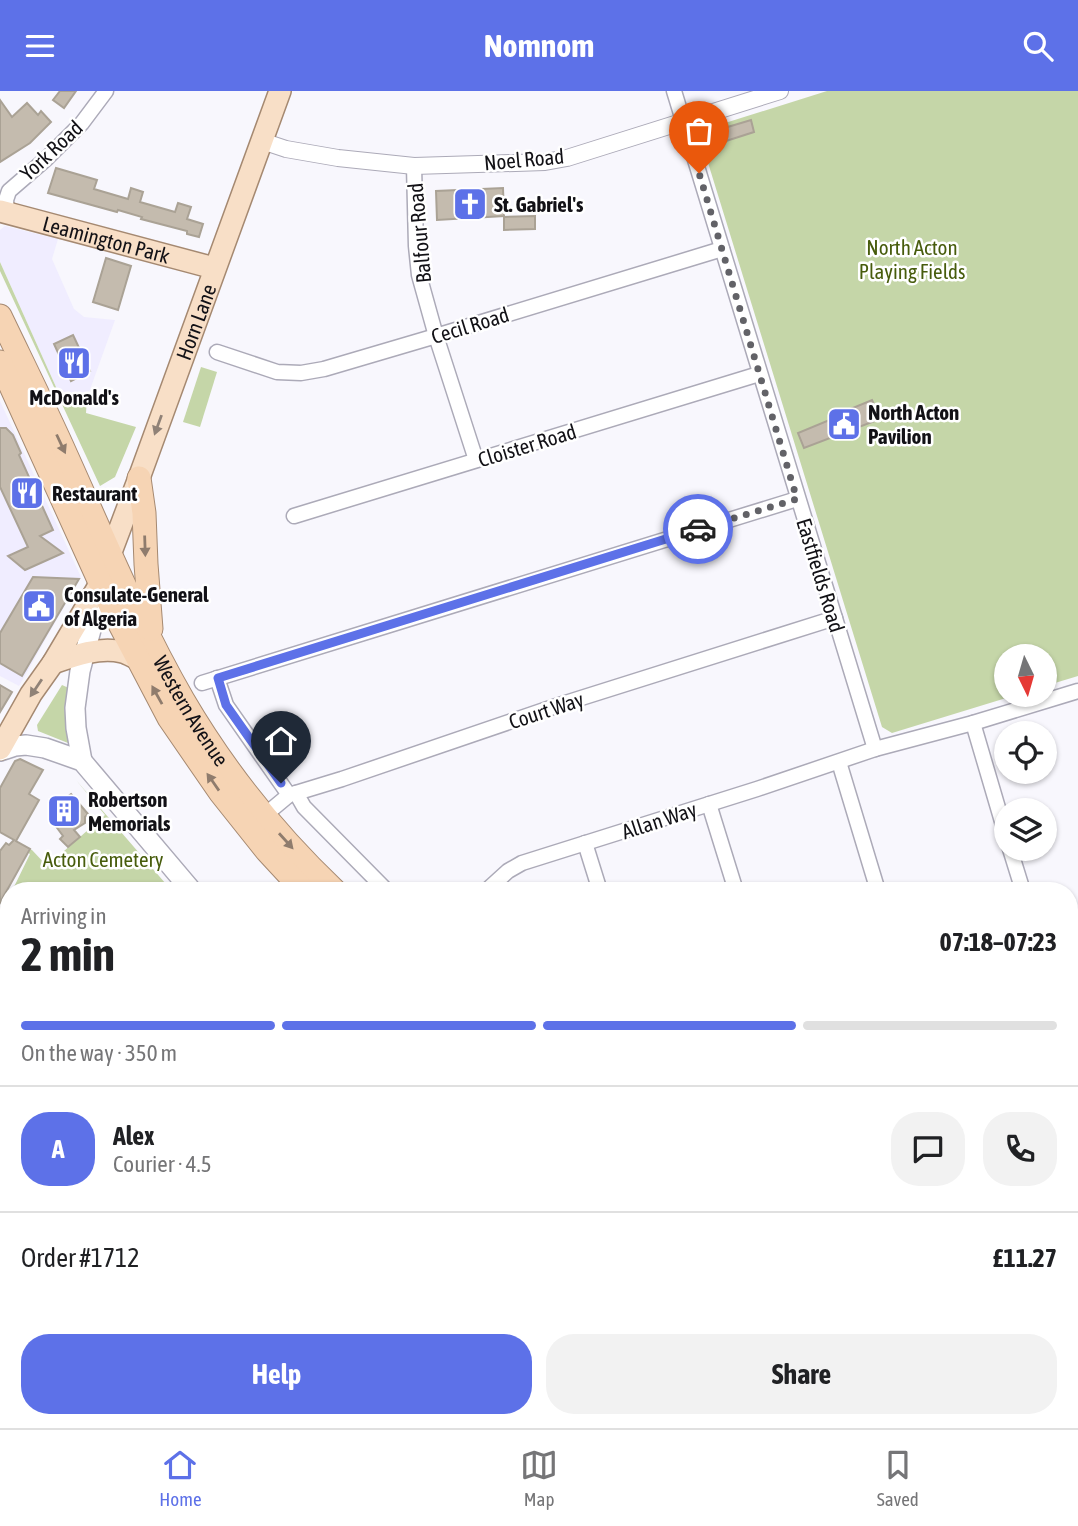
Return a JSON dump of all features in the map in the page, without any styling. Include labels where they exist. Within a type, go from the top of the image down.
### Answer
[{"type":"highway","name":"Western Avenue","points":[[0,316],[111,552],[169,718],[219,792],[296,882]]},
{"type":"highway","name":"Western Avenue","points":[[0,362],[98,585],[184,701],[239,783],[289,845],[326,882]]},
{"type":"highway","points":[[139,478],[144,513],[146,564],[145,651]]},
{"type":"main road","name":"Horn Lane","points":[[0,750],[98,585],[280,91]]},
{"type":"main road","name":"Leamington Park","points":[[3,212],[214,268]]},
{"type":"main road","points":[[98,585],[75,708],[82,761],[184,882]]},
{"type":"main road","points":[[53,663],[106,650],[145,651]]},
{"type":"main road","points":[[0,750],[26,745],[82,761]]},
{"type":"street","name":"York Road","points":[[3,212],[9,191],[82,123],[106,91]]},
{"type":"street","name":"Eastfields Road","points":[[674,91],[875,749]]},
{"type":"street","name":"Noel Road","points":[[262,141],[286,149],[338,158],[414,166],[545,162],[567,158],[780,91]]},
{"type":"street","name":"Balfour Road","points":[[414,166],[419,275],[476,460]]},
{"type":"street","name":"Cecil Road","points":[[216,352],[277,372],[301,373],[324,369],[722,249]]},
{"type":"street","name":"Cloister Road","points":[[294,516],[759,374]]},
{"type":"street","points":[[202,683],[797,499]]},
{"type":"street","name":"Court Way","points":[[265,815],[292,794],[559,705],[835,618]]},
{"type":"street","points":[[218,678],[226,705],[292,794],[378,882]]},
{"type":"street","name":"Allan Way","points":[[496,882],[514,866],[875,749],[1078,691]]},
{"type":"street","points":[[973,723],[995,798]]},
{"type":"street","points":[[839,762],[875,882]]},
{"type":"street","points":[[709,804],[733,882]]},
{"type":"street","points":[[585,843],[597,882]]},
{"type":"street","points":[[1014,861],[1020,882]]},
{"type":"shaded area","points":[[5,226],[58,239],[52,259],[74,309],[84,317],[115,320],[87,398],[60,396],[0,262],[0,230]]},
{"type":"shaded area","points":[[0,401],[81,577],[19,686],[0,676]]},
{"type":"green space","name":"North Acton Playing Fields","points":[[827,91],[1078,91],[1078,676],[1057,682],[1057,644],[994,644],[994,702],[892,733],[882,727],[701,140],[706,129]]},
{"type":"green space","points":[[0,262],[60,396],[87,398],[86,413],[136,427],[115,477],[100,486],[0,271]]},
{"type":"green space","points":[[201,367],[217,372],[200,427],[183,422]]},
{"type":"green space","points":[[62,685],[71,689],[73,740],[68,743],[38,731],[37,725]]},
{"type":"green space","name":"Acton Cemetery","points":[[76,780],[164,882],[16,882],[30,854],[15,844],[17,842],[32,850],[47,866],[105,815]]},
{"type":"building","points":[[60,91],[76,91],[64,108],[53,100]]},
{"type":"building","points":[[0,100],[12,117],[27,103],[38,115],[41,111],[51,122],[30,143],[0,162]]},
{"type":"building","points":[[751,120],[754,132],[723,142],[721,129]]},
{"type":"building","points":[[56,168],[97,180],[94,189],[128,199],[131,188],[143,192],[140,202],[175,212],[178,203],[191,207],[187,219],[203,224],[199,237],[118,210],[117,212],[48,193]]},
{"type":"building","name":"St. Gabriel's","points":[[503,188],[504,216],[437,220],[436,191]]},
{"type":"building","points":[[535,216],[535,229],[504,230],[504,217]]},
{"type":"building","points":[[106,258],[131,266],[118,310],[93,302]]},
{"type":"building","name":"McDonald's","points":[[73,335],[90,371],[71,381],[54,344]]},
{"type":"building","name":"North Acton Pavilion","points":[[872,400],[880,419],[804,448],[798,433]]},
{"type":"building","points":[[0,428],[6,428],[13,435],[21,453],[19,455],[53,530],[40,536],[63,553],[25,570],[8,556],[28,547],[0,487]]},
{"type":"building","name":"Consulate-General of Algeria","points":[[33,577],[79,579],[22,676],[0,663],[0,633]]},
{"type":"building","points":[[0,685],[12,692],[0,712]]},
{"type":"building","points":[[20,759],[43,770],[29,794],[39,800],[16,841],[30,849],[12,882],[0,882],[0,851],[6,843],[9,845],[14,840],[0,832],[0,788],[15,761]]},
{"type":"building","points":[[71,794],[88,814],[85,823],[74,830],[80,837],[68,847],[60,839],[63,836],[52,821],[59,815],[54,807]]},
{"type":"way so far","points":[[698,529],[797,499],[699,173]]},
{"type":"place","name":"St. Gabriel's","points":[[470,204]]},
{"type":"place","name":"McDonald's","points":[[74,363]]},
{"type":"place","name":"North Acton Pavilion","points":[[844,424]]},
{"type":"place","name":"Restaurant","points":[[27,493]]},
{"type":"place","name":"Consulate-General of Algeria","points":[[39,606]]},
{"type":"place","name":"Robertson Memorials","points":[[64,811]]},
{"type":"route","points":[[281,783],[226,705],[218,678],[698,529]]}]
